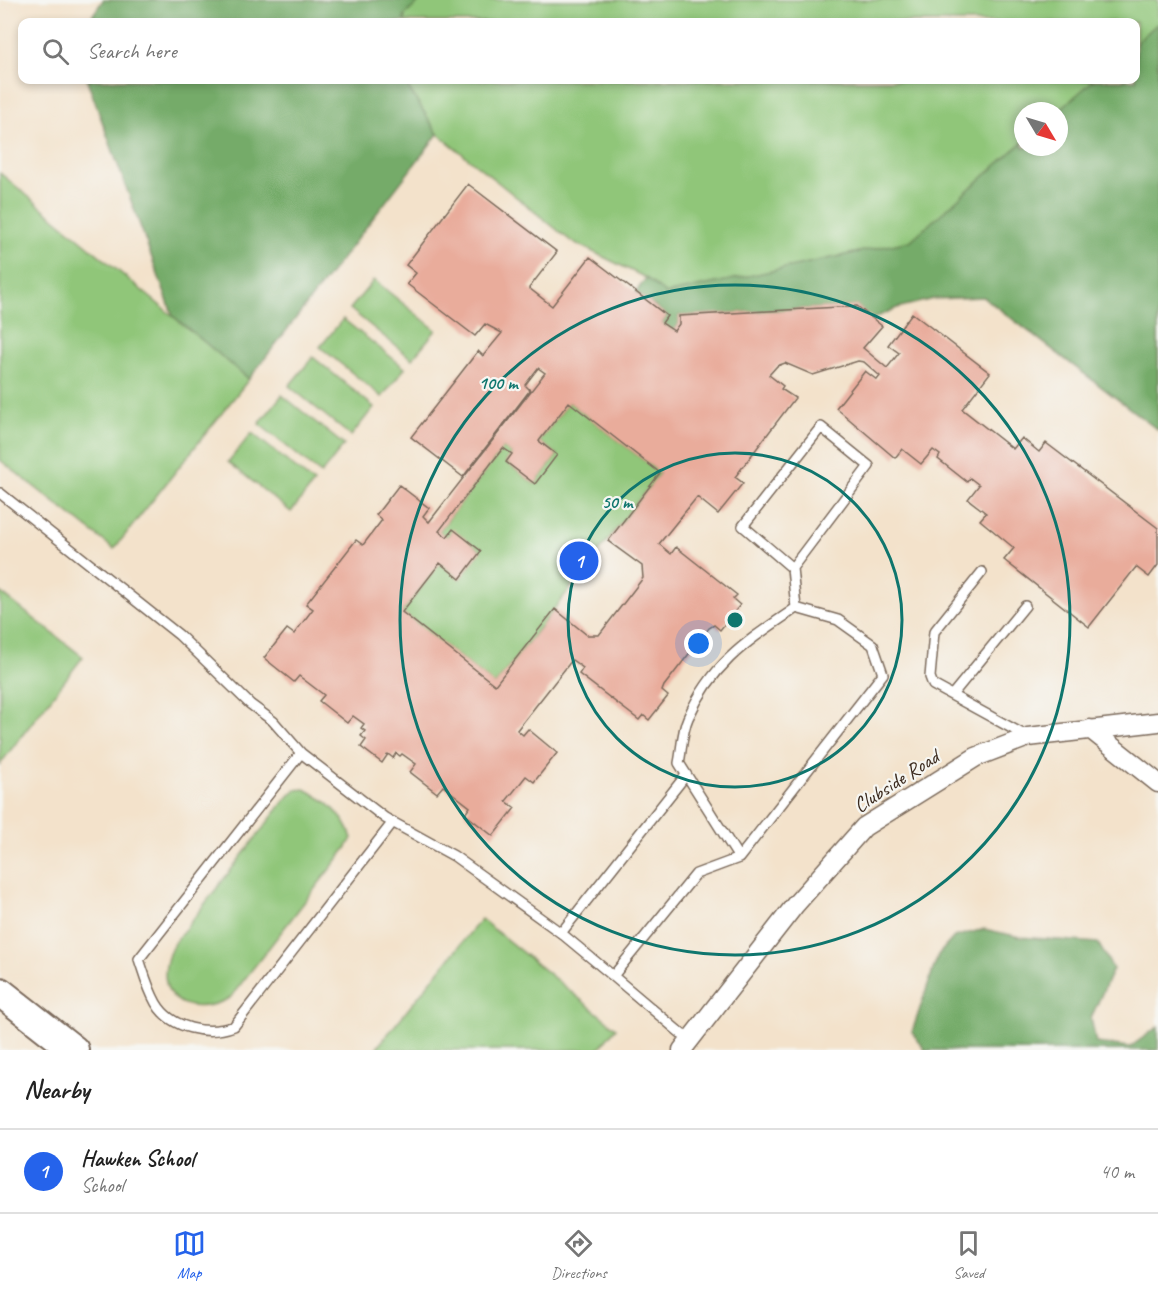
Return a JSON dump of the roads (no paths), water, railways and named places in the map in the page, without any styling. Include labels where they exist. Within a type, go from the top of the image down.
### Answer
[{"type":"main road","points":[[0,992],[74,1050]]},
{"type":"street","name":"Clubside Road","points":[[686,1045],[795,905],[864,826],[976,757],[1028,737],[1158,722]]},
{"type":"street","points":[[1090,729],[1158,783]]},
{"type":"lane","points":[[792,568],[742,526],[821,427],[869,466],[792,568],[796,608]]},
{"type":"lane","points":[[0,493],[179,634],[250,704],[273,722],[301,753],[393,822],[444,849],[561,933],[613,976],[686,1045]]},
{"type":"lane","points":[[982,572],[934,632],[930,677],[933,685],[1028,737]]},
{"type":"lane","points":[[952,695],[1024,606]]},
{"type":"lane","points":[[613,976],[696,874],[739,858],[883,674],[873,645],[838,620],[796,608],[738,647],[714,672],[687,720],[679,764],[739,858]]},
{"type":"lane","points":[[301,753],[138,959],[157,1005],[171,1018],[201,1031],[219,1032],[234,1026],[393,822]]},
{"type":"lane","points":[[561,933],[686,775]]},
{"type":"place","name":"Hawken School","points":[[579,561]]}]
